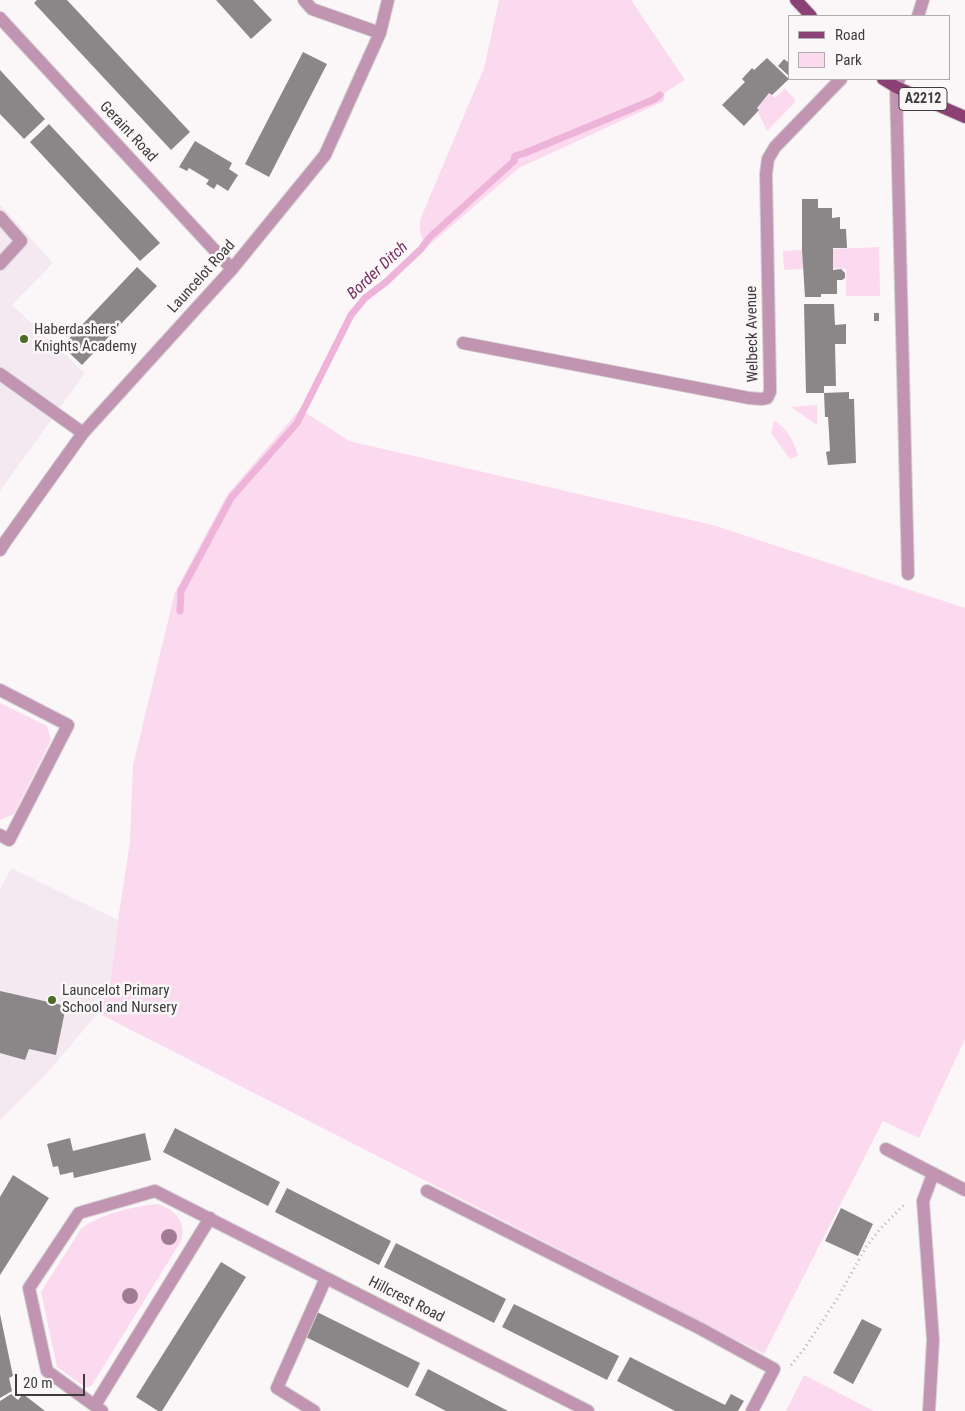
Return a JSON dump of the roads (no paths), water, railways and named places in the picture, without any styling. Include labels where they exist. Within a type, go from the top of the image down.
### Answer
[{"type":"main road","points":[[796,0],[810,15]]},
{"type":"main road","name":"A2212","points":[[898,83],[965,117]]},
{"type":"street","points":[[304,0],[312,9],[380,33]]},
{"type":"street","name":"Launcelot Road","points":[[0,550],[83,433],[232,269],[325,155],[380,33],[388,0]]},
{"type":"street","points":[[918,15],[923,0]]},
{"type":"street","name":"Geraint Road","points":[[0,18],[232,269]]},
{"type":"street","name":"Welbeck Avenue","points":[[463,343],[749,398],[766,398],[770,392],[766,174],[768,159],[774,147],[840,80]]},
{"type":"street","points":[[898,83],[908,574]]},
{"type":"street","points":[[0,264],[21,241],[2,223]]},
{"type":"street","points":[[0,374],[83,433]]},
{"type":"street","points":[[0,690],[68,725],[9,840],[0,835]]},
{"type":"street","points":[[886,1149],[965,1190]]},
{"type":"street","points":[[929,1411],[933,1340],[923,1201],[934,1174]]},
{"type":"street","name":"Hillcrest Road","points":[[210,1218],[99,1408],[47,1370],[29,1288],[79,1213],[155,1191],[210,1218],[588,1411]]},
{"type":"street","points":[[427,1191],[684,1320],[774,1368],[752,1411]]},
{"type":"street","points":[[314,1411],[276,1388],[326,1278]]},
{"type":"waterway","name":"Border Ditch","points":[[180,611],[181,591],[231,498],[297,423],[351,315],[365,298],[386,282],[421,249],[429,238],[514,161],[515,156],[655,99],[660,95]]},
{"type":"place","name":"Haberdashers' Knights Academy","points":[[24,339]]},
{"type":"place","name":"Launcelot Primary School and Nursery","points":[[52,1000]]}]
